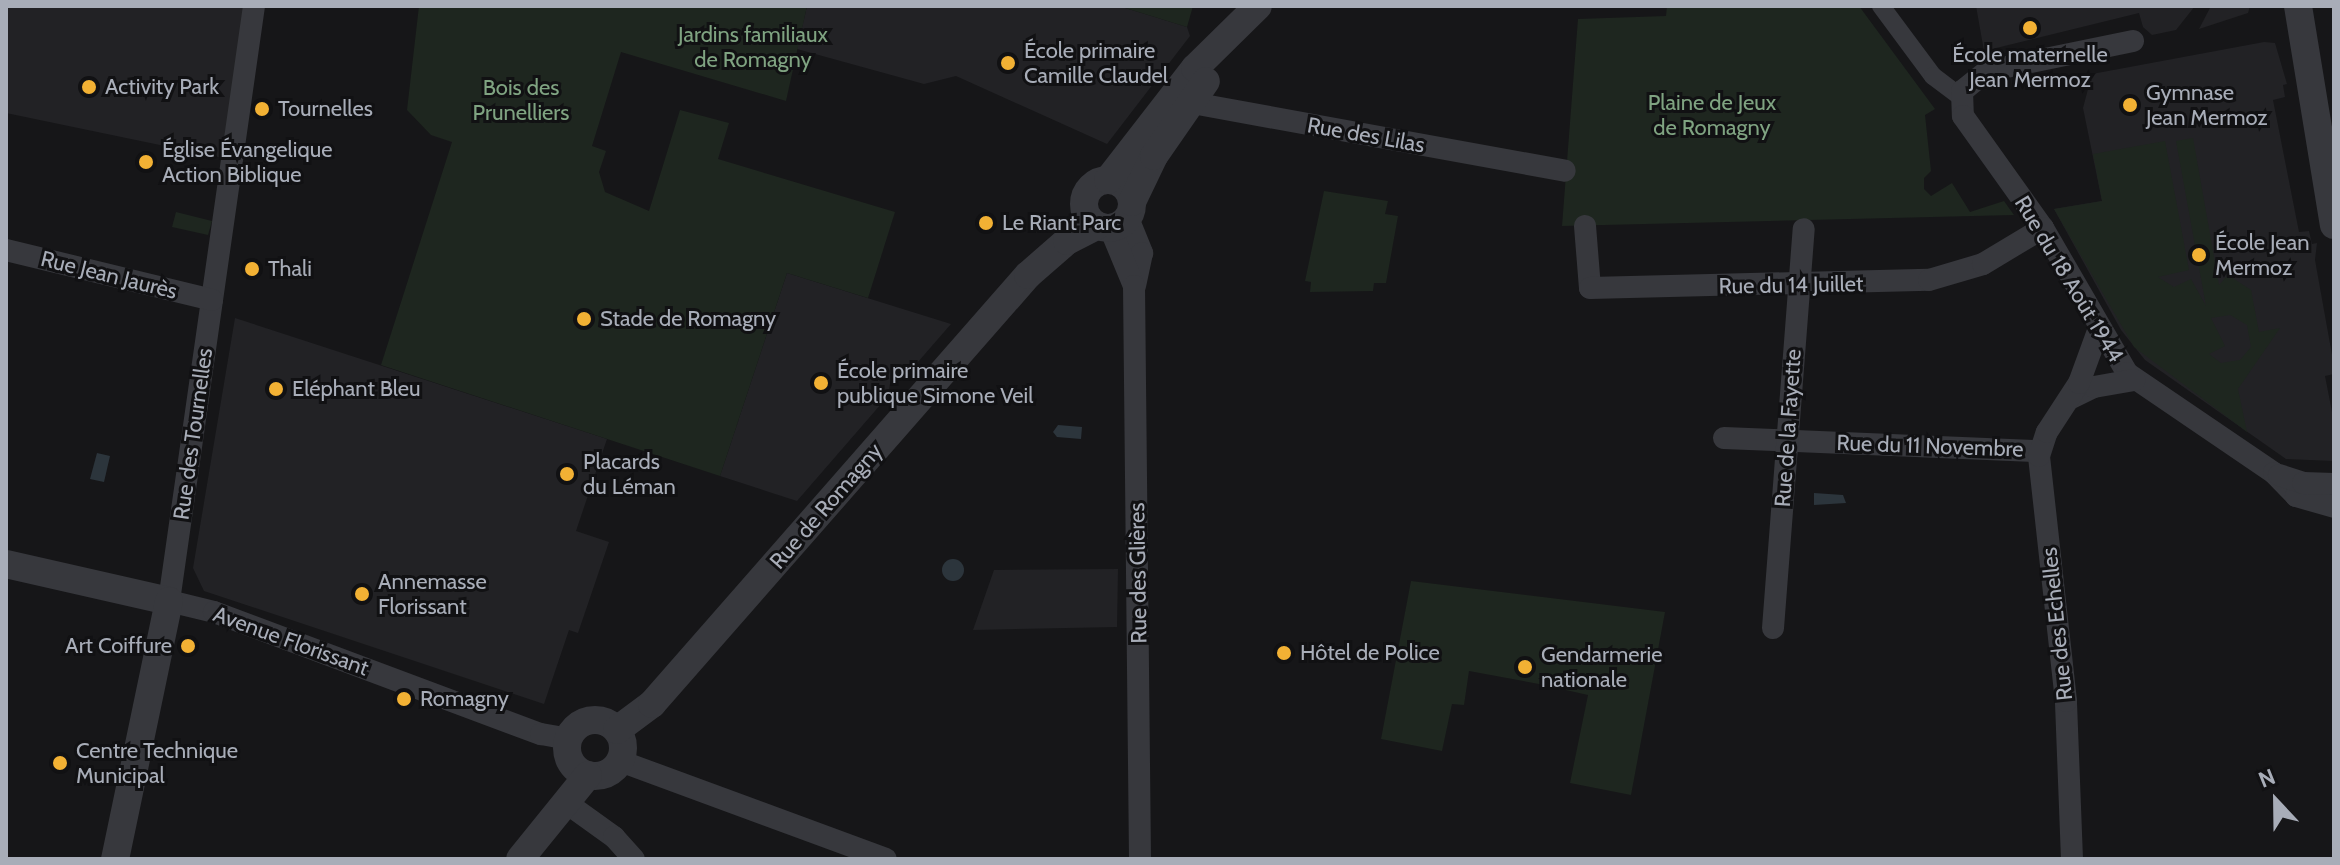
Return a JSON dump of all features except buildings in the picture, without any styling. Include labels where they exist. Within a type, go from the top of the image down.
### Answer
[{"type":"street","name":"Rue des Tournelles","points":[[115,859],[169,601],[254,6]]},
{"type":"street","points":[[2298,6],[2334,225]]},
{"type":"street","points":[[1888,8],[1933,76],[1961,97],[1970,82],[1992,69],[2133,41]]},
{"type":"street","points":[[1117,219],[1087,217],[1084,201],[1093,185],[1108,180],[1256,9]]},
{"type":"street","name":"Rue du 18 Août 1944","points":[[1961,97],[1968,124],[2043,228],[2098,331],[2134,380],[2274,473],[2300,498],[2334,507]]},
{"type":"street","points":[[1117,219],[1179,101]]},
{"type":"street","name":"Rue des Lilas","points":[[1179,101],[1565,171]]},
{"type":"street","points":[[1108,180],[1124,186],[1117,219]]},
{"type":"street","name":"Rue de Romagny","points":[[1028,275],[1046,238],[1084,201]]},
{"type":"street","name":"Rue de Romagny","points":[[617,730],[652,704],[1028,275],[1067,241],[1117,219]]},
{"type":"street","name":"Rue des Glières","points":[[1117,219],[1134,286],[1140,859]]},
{"type":"street","name":"Rue du 14 Juillet","points":[[1585,226],[1590,288],[1942,278],[1989,261],[2043,228]]},
{"type":"street","name":"Rue de la Fayette","points":[[1773,628],[1804,229]]},
{"type":"street","name":"Rue Jean Jaurès","points":[[6,250],[212,300]]},
{"type":"street","points":[[2039,451],[2071,398],[2098,331]]},
{"type":"street","points":[[2071,398],[2094,387],[2134,380]]},
{"type":"street","name":"Rue du 11 Novembre","points":[[1724,438],[2039,451]]},
{"type":"street","name":"Rue des Echelles","points":[[2039,451],[2066,701],[2072,859]]},
{"type":"street","name":"Rue du 18 Août 1944","points":[[2274,473],[2303,483],[2334,484]]},
{"type":"street","name":"Avenue Florissant","points":[[6,564],[169,601],[569,739]]},
{"type":"street","points":[[520,859],[568,804],[588,775],[609,772],[620,761],[623,747],[617,730],[590,721],[569,739],[571,761],[588,775]]},
{"type":"street","points":[[620,761],[886,859]]},
{"type":"street","points":[[568,804],[614,837],[634,859]]},
{"type":"shaded area","points":[[6,6],[254,6],[232,160],[6,113]]},
{"type":"shaded area","name":"École primaire Camille Claudel","points":[[807,6],[1119,6],[1187,27],[1190,36],[1107,144],[956,76],[924,84],[797,49]]},
{"type":"shaded area","name":"École maternelle Jean Mermoz","points":[[1976,6],[2195,6],[2176,30],[2152,35],[2143,27],[2139,13],[1984,51]]},
{"type":"shaded area","points":[[2211,6],[2250,6],[2248,13],[2199,29]]},
{"type":"shaded area","name":"École Jean Mermoz","points":[[2264,42],[2275,43],[2287,84],[2283,85],[2285,97],[2273,100],[2299,232],[2309,231],[2312,244],[2317,243],[2315,260],[2334,366],[2334,374],[2325,376],[2334,422],[2334,461],[2286,459],[2145,360],[2121,330],[2054,209],[2102,201],[2083,108],[2092,74]]},
{"type":"shaded area","name":"École primaire publique Simone Veil","points":[[787,273],[951,324],[911,370],[893,365],[888,396],[797,501],[720,476]]},
{"type":"shaded area","points":[[235,318],[607,439],[576,531],[609,542],[578,633],[569,630],[544,704],[204,591],[193,568]]},
{"type":"shaded area","points":[[1058,425],[1082,427],[1081,439],[1057,437],[1053,432]]},
{"type":"shaded area","points":[[97,453],[110,456],[104,482],[90,479]]},
{"type":"shaded area","points":[[1814,493],[1843,495],[1846,503],[1814,505]]},
{"type":"shaded area","points":[[953,559],[961,562],[964,570],[961,578],[953,581],[945,578],[942,570],[945,562]]},
{"type":"shaded area","points":[[1118,569],[1117,627],[973,630],[994,570]]},
{"type":"green space","points":[[419,6],[807,6],[786,101],[621,52],[592,146],[606,151],[599,172],[605,192],[649,211],[680,110],[729,123],[718,159],[895,212],[868,298],[787,273],[720,476],[381,365],[452,142],[431,135],[407,110]]},
{"type":"green space","points":[[1119,6],[1193,6],[1187,27]]},
{"type":"green space","name":"Plaine de Jeux de Romagny","points":[[1667,6],[1859,6],[1935,109],[1925,115],[1931,171],[1924,178],[1924,189],[1931,196],[1952,183],[1970,212],[2004,201],[2014,215],[1562,226],[1578,19],[1666,16]]},
{"type":"green space","points":[[2193,138],[2219,285],[2228,275],[2251,290],[2259,332],[2280,328],[2238,389],[2247,432],[2134,347],[2054,209],[2102,201],[2093,154],[2165,141],[2189,270],[2158,277],[2174,287],[2191,279],[2206,306],[2176,141]],"holes":[[[2230,315],[2247,325],[2251,347],[2240,360],[2221,363],[2209,354],[2225,346],[2211,318]]]},
{"type":"green space","points":[[1324,191],[1388,201],[1385,214],[1398,216],[1386,283],[1374,283],[1373,291],[1310,292],[1311,282],[1305,281]]},
{"type":"green space","points":[[176,212],[212,221],[208,235],[172,227]]},
{"type":"green space","points":[[1411,581],[1665,612],[1631,795],[1570,783],[1588,695],[1539,684],[1469,671],[1464,705],[1452,704],[1442,751],[1381,739]]},
{"type":"place","name":"École maternelle Jean Mermoz","points":[[2030,28]]},
{"type":"place","name":"École primaire Camille Claudel","points":[[1008,63]]},
{"type":"place","name":"Activity Park","points":[[89,87]]},
{"type":"place","name":"Gymnase Jean Mermoz","points":[[2130,105]]},
{"type":"place","name":"Tournelles","points":[[262,109]]},
{"type":"place","name":"Église Évangelique Action Biblique","points":[[146,162]]},
{"type":"place","name":"Le Riant Parc","points":[[986,223]]},
{"type":"place","name":"École Jean Mermoz","points":[[2199,255]]},
{"type":"place","name":"Thali","points":[[252,269]]},
{"type":"place","name":"Stade de Romagny","points":[[584,319]]},
{"type":"place","name":"École primaire publique Simone Veil","points":[[821,383]]},
{"type":"place","name":"Eléphant Bleu","points":[[276,389]]},
{"type":"place","name":"Placards du Léman","points":[[567,474]]},
{"type":"place","name":"Annemasse Florissant","points":[[362,594]]},
{"type":"place","name":"Art Coiffure","points":[[188,646]]},
{"type":"place","name":"Hôtel de Police","points":[[1284,653]]},
{"type":"place","name":"Gendarmerie nationale","points":[[1525,667]]},
{"type":"place","name":"Romagny","points":[[404,699]]},
{"type":"place","name":"Centre Technique Municipal","points":[[60,763]]},
{"type":"park label","name":"Jardins familiaux de Romagny","points":[[753,46]]},
{"type":"park label","name":"Bois des Prunelliers","points":[[521,100]]}]
